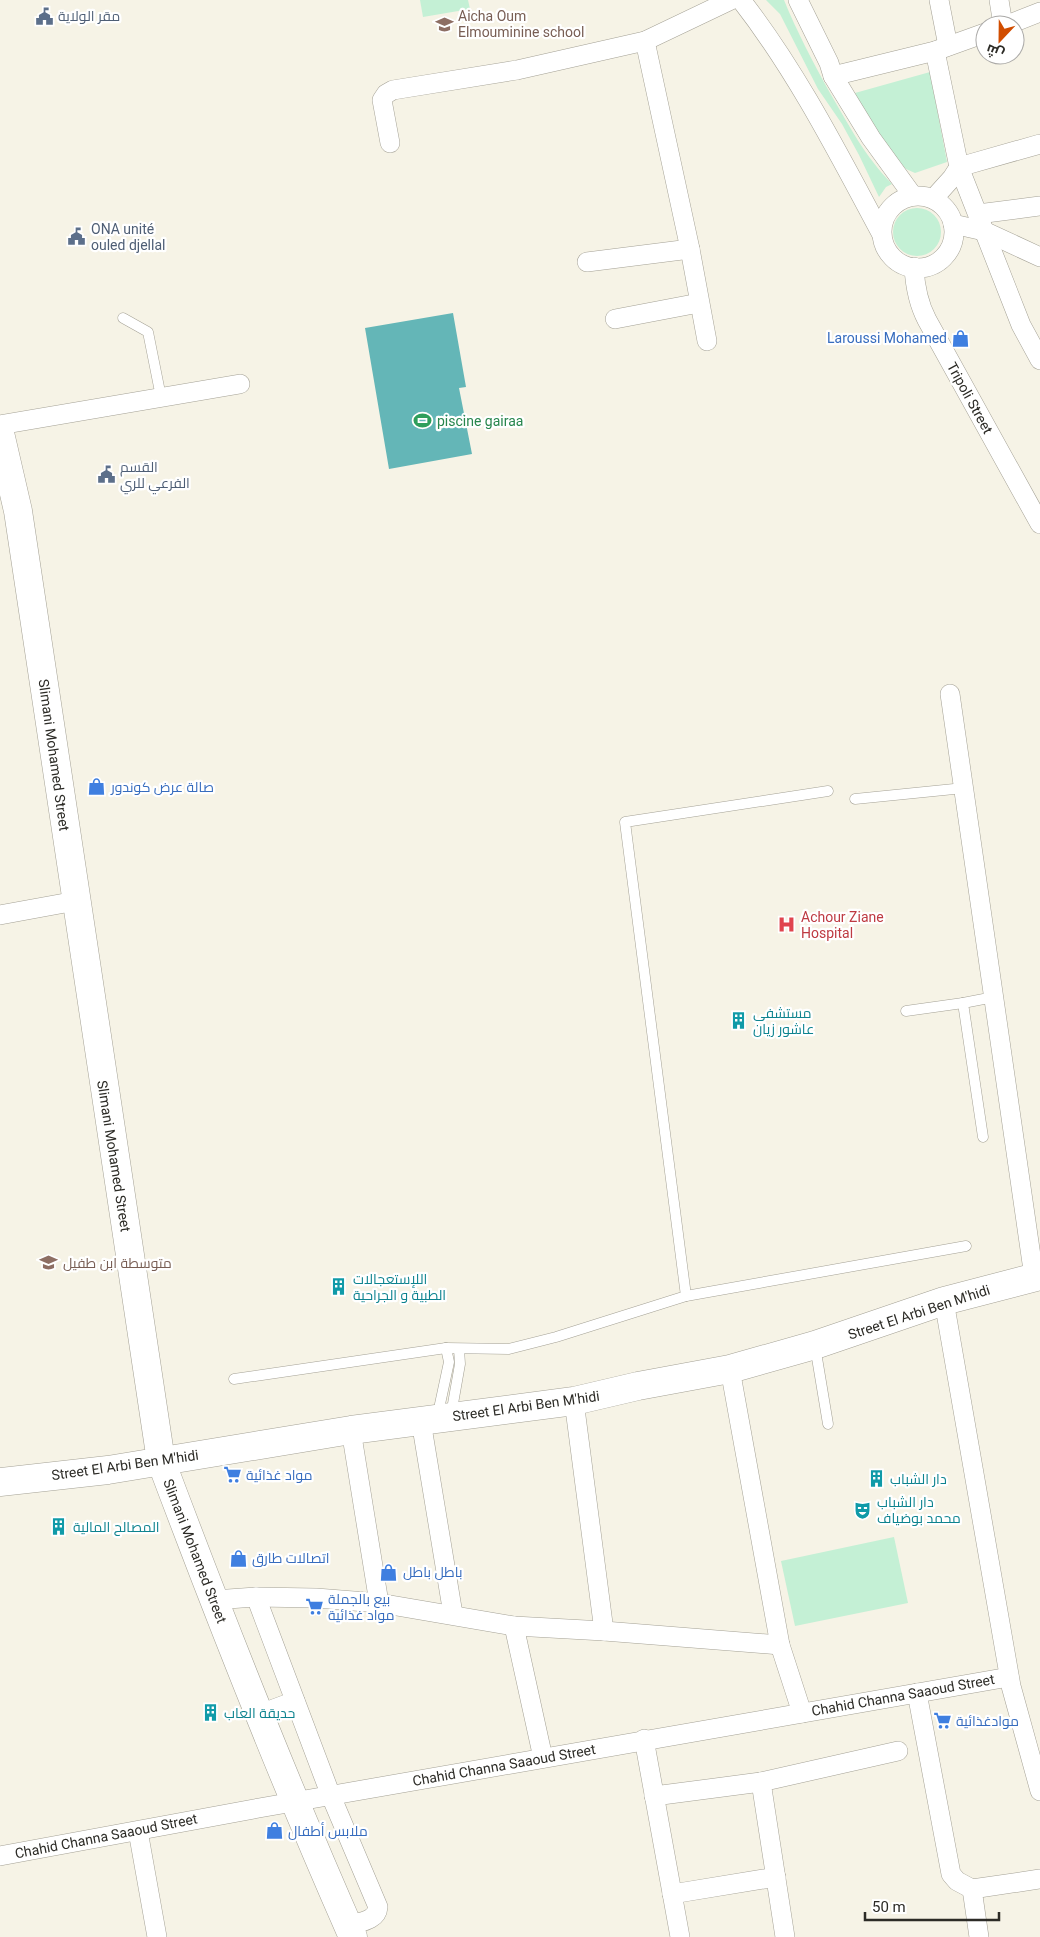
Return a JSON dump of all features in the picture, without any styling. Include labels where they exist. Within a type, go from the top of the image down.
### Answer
[{"type":"street","points":[[390,143],[382,100],[386,94],[393,90],[517,70],[644,41],[731,0]]},
{"type":"street","points":[[742,0],[768,34],[796,78],[882,233],[886,249],[894,258],[903,264],[914,267],[925,267],[936,263],[947,253],[953,239],[953,224],[949,214],[942,205],[923,196],[913,196],[897,202],[885,216],[882,233]]},
{"type":"street","points":[[798,0],[833,76],[884,159],[913,196]]},
{"type":"street","points":[[939,0],[941,48],[959,167],[1021,325],[1040,360]]},
{"type":"street","points":[[999,0],[1001,15]]},
{"type":"street","points":[[1025,18],[1040,12]]},
{"type":"street","points":[[833,76],[941,48],[975,36]]},
{"type":"street","points":[[644,41],[690,249],[707,342]]},
{"type":"street","points":[[932,199],[952,178],[959,167],[1040,144]]},
{"type":"street","points":[[953,224],[981,223],[1040,206]]},
{"type":"street","points":[[981,223],[1032,255],[1040,257]]},
{"type":"street","points":[[587,262],[690,249]]},
{"type":"street","name":"Tripoli Street","points":[[914,267],[915,288],[921,308],[1040,524]]},
{"type":"street","points":[[615,319],[699,303]]},
{"type":"street","points":[[1021,325],[1040,332]]},
{"type":"street","points":[[0,425],[240,384]]},
{"type":"street","name":"Slimani Mohamed Street","points":[[0,433],[7,490],[76,900],[161,1461],[214,1600],[350,1931]]},
{"type":"street","points":[[950,694],[1037,1276]]},
{"type":"street","points":[[0,915],[76,900]]},
{"type":"street","name":"Street El Arbi Ben M'hidi","points":[[0,1482],[108,1470],[351,1430],[574,1401],[730,1368],[815,1345],[944,1301],[1037,1276]]},
{"type":"street","points":[[944,1301],[1009,1677],[1040,1792]]},
{"type":"street","points":[[730,1368],[780,1645],[802,1713]]},
{"type":"street","points":[[574,1401],[604,1631]]},
{"type":"street","points":[[436,1419],[453,1614]]},
{"type":"street","points":[[351,1430],[379,1603]]},
{"type":"street","points":[[214,1600],[256,1597],[316,1598],[379,1603],[453,1614],[514,1626],[780,1645]]},
{"type":"street","points":[[256,1597],[331,1796],[378,1907],[378,1913],[374,1918],[350,1931]]},
{"type":"street","points":[[514,1626],[543,1758]]},
{"type":"street","name":"Chahid Channa Saaoud Street","points":[[0,1856],[644,1739],[1009,1677]]},
{"type":"street","points":[[917,1692],[950,1869],[956,1882],[972,1889],[1040,1879]]},
{"type":"street","points":[[260,1714],[295,1701]]},
{"type":"street","points":[[644,1739],[680,1937]]},
{"type":"street","points":[[654,1796],[761,1782],[898,1751]]},
{"type":"street","points":[[761,1782],[785,1937]]},
{"type":"street","points":[[138,1831],[157,1937]]},
{"type":"street","points":[[672,1894],[776,1877]]},
{"type":"street","points":[[972,1889],[979,1937]]},
{"type":"lane","points":[[123,318],[148,332],[161,397]]},
{"type":"lane","points":[[855,799],[964,788]]},
{"type":"lane","points":[[686,1296],[625,822],[828,792]]},
{"type":"lane","points":[[906,1011],[994,998]]},
{"type":"lane","points":[[963,1003],[983,1137]]},
{"type":"lane","points":[[234,1379],[446,1348],[509,1348],[556,1337],[686,1296],[966,1246]]},
{"type":"lane","points":[[815,1345],[828,1424]]},
{"type":"lane","points":[[436,1419],[449,1362],[446,1348]]},
{"type":"lane","points":[[436,1419],[460,1364],[459,1349]]},
{"type":"green space","points":[[420,0],[468,0],[470,9],[423,17]]},
{"type":"green space","points":[[766,0],[784,0],[794,24],[844,117],[865,151],[892,184],[886,187],[879,197],[859,155],[842,124],[818,89],[780,14]]},
{"type":"green space","points":[[930,72],[947,162],[915,173],[906,169],[873,131],[855,93]]},
{"type":"green space","points":[[917,208],[926,210],[934,215],[939,223],[941,232],[939,241],[934,249],[926,254],[917,256],[908,254],[900,249],[895,241],[893,232],[895,223],[900,215],[908,210]]},
{"type":"green space","points":[[894,1537],[908,1603],[795,1626],[781,1561]]},
{"type":"water","name":"piscine gairaa","points":[[453,313],[466,387],[459,388],[472,454],[389,469],[365,328]]},
{"type":"place","name":"مقر الولاية","points":[[44,16]]},
{"type":"place","name":"Aicha Oum Elmouminine school","points":[[444,24]]},
{"type":"place","name":"ONA unité ouled djellal","points":[[77,237]]},
{"type":"place","name":"Laroussi Mohamed","points":[[961,338]]},
{"type":"place","name":"piscine gairaa","points":[[423,421]]},
{"type":"place","name":"القسم الفرعي للري","points":[[106,475]]},
{"type":"place","name":"صالة عرض كوندور","points":[[97,787]]},
{"type":"place","name":"Achour Ziane Hospital","points":[[787,925]]},
{"type":"place","name":"مستشفى عاشور زيان","points":[[739,1021]]},
{"type":"place","name":"متوسطة ابن طفيل","points":[[49,1263]]},
{"type":"place","name":"اللإستعجالات الطبية و الجراحية","points":[[339,1287]]},
{"type":"place","name":"مواد غذائية","points":[[232,1475]]},
{"type":"place","name":"دار الشباب","points":[[876,1479]]},
{"type":"place","name":"دار الشباب محمد بوضياف","points":[[863,1510]]},
{"type":"place","name":"المصالح المالية","points":[[59,1527]]},
{"type":"place","name":"اتصالات طارق","points":[[238,1558]]},
{"type":"place","name":"باطل باطل","points":[[389,1572]]},
{"type":"place","name":"بيع بالجملة مواد غذائية","points":[[314,1607]]},
{"type":"place","name":"حديقة العاب","points":[[210,1713]]},
{"type":"place","name":"موادغذائية","points":[[942,1721]]},
{"type":"place","name":"ملابس أطفال","points":[[274,1831]]}]
